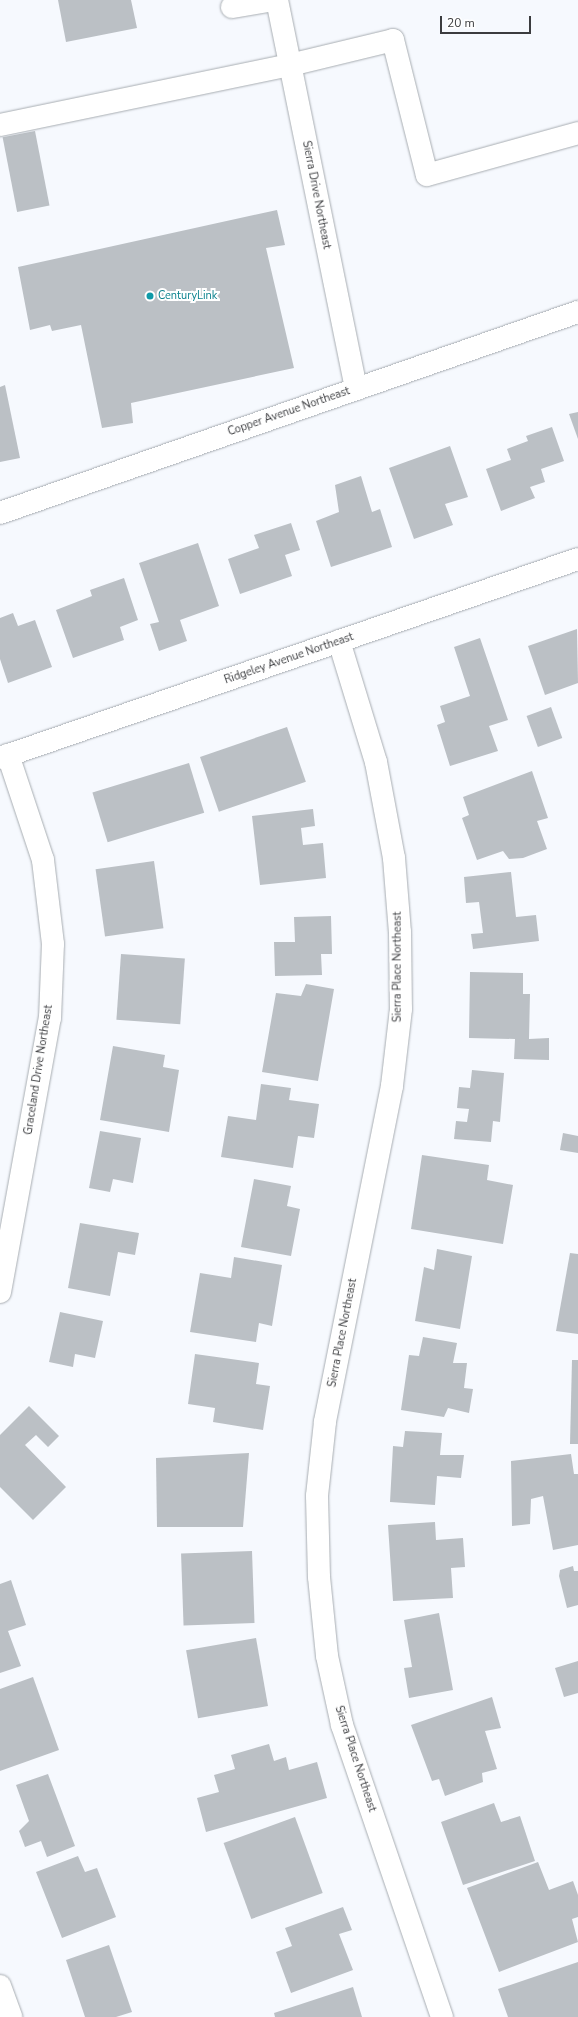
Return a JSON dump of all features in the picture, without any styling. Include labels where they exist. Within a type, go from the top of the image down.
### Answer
[{"type":"street","points":[[232,6],[273,0]]},
{"type":"street","name":"Sierra Drive Northeast","points":[[276,0],[356,389]]},
{"type":"street","points":[[0,125],[229,72],[290,65],[393,40],[428,176],[578,133]]},
{"type":"street","name":"Copper Avenue Northeast","points":[[0,513],[578,312]]},
{"type":"street","name":"Ridgeley Avenue Northeast","points":[[4,757],[578,559]]},
{"type":"street","name":"Sierra Place Northeast","points":[[339,641],[376,762],[394,858],[400,932],[401,1009],[392,1086],[325,1422],[317,1496],[319,1577],[328,1656],[342,1725],[442,2017]]},
{"type":"street","name":"Graceland Drive Northeast","points":[[0,1292],[50,1018],[53,944],[43,860],[4,757]]},
{"type":"street","points":[[0,1986],[11,2017]]},
{"type":"building","points":[[58,0],[131,0],[137,28],[66,42]]},
{"type":"building","points":[[35,131],[50,206],[17,212],[3,137]]},
{"type":"building","name":"CenturyLink","points":[[277,210],[285,245],[266,248],[294,368],[131,403],[133,423],[102,428],[81,325],[52,331],[50,325],[30,330],[18,267]]},
{"type":"building","points":[[5,385],[20,458],[0,462],[0,387]]},
{"type":"building","points":[[578,412],[578,439],[569,414]]},
{"type":"building","points":[[552,427],[564,461],[541,469],[545,482],[530,487],[535,498],[501,511],[486,469],[511,460],[507,449],[528,441],[526,436]]},
{"type":"building","points":[[450,446],[468,497],[445,504],[453,525],[414,539],[389,468]]},
{"type":"building","points":[[361,476],[372,512],[380,509],[392,547],[331,567],[316,521],[339,512],[335,485]]},
{"type":"building","points":[[291,523],[300,550],[285,555],[292,576],[240,594],[228,559],[259,548],[254,535]]},
{"type":"building","points":[[198,543],[219,606],[180,620],[187,641],[159,651],[150,624],[159,622],[139,563]]},
{"type":"building","points":[[124,578],[138,620],[120,627],[124,640],[73,658],[56,610],[92,596],[90,590]]},
{"type":"building","points":[[13,613],[18,626],[35,620],[52,667],[8,683],[0,659],[0,618]]},
{"type":"building","points":[[577,629],[578,683],[545,695],[528,646]]},
{"type":"building","points":[[480,638],[508,720],[489,726],[498,751],[450,766],[437,725],[445,722],[440,706],[470,696],[454,647]]},
{"type":"building","points":[[551,707],[562,738],[538,747],[527,716]]},
{"type":"building","points":[[287,727],[306,782],[219,812],[200,757]]},
{"type":"building","points":[[189,763],[204,813],[108,842],[92,793]]},
{"type":"building","points":[[532,771],[548,818],[537,821],[547,849],[523,858],[509,859],[503,851],[477,860],[462,818],[469,815],[463,797]]},
{"type":"building","points":[[313,809],[315,826],[301,828],[303,845],[323,843],[326,878],[260,885],[252,816]]},
{"type":"building","points":[[154,861],[163,928],[105,937],[96,869]]},
{"type":"building","points":[[511,872],[516,917],[536,915],[539,941],[473,949],[471,934],[483,933],[479,902],[466,903],[464,877]]},
{"type":"building","points":[[331,916],[332,954],[321,954],[322,975],[275,976],[274,942],[295,942],[294,917]]},
{"type":"building","points":[[121,954],[185,958],[180,1024],[116,1020]]},
{"type":"building","points":[[470,972],[523,973],[523,994],[530,994],[529,1039],[549,1038],[549,1060],[514,1059],[515,1039],[469,1038]]},
{"type":"building","points":[[306,984],[334,989],[318,1081],[262,1072],[276,993],[301,996]]},
{"type":"building","points":[[113,1046],[165,1055],[163,1067],[179,1070],[169,1132],[100,1120]]},
{"type":"building","points":[[472,1070],[504,1073],[500,1122],[493,1121],[491,1142],[454,1139],[456,1121],[467,1122],[469,1109],[457,1108],[459,1087],[470,1088]]},
{"type":"building","points":[[261,1084],[291,1088],[289,1100],[319,1104],[314,1138],[298,1136],[293,1168],[221,1157],[228,1116],[256,1120]]},
{"type":"building","points":[[100,1131],[141,1138],[133,1183],[113,1179],[110,1192],[89,1188]]},
{"type":"building","points":[[563,1133],[578,1136],[578,1153],[560,1150]]},
{"type":"building","points":[[422,1155],[489,1165],[487,1180],[513,1185],[503,1244],[411,1229]]},
{"type":"building","points":[[254,1179],[291,1186],[287,1206],[300,1209],[291,1256],[241,1247]]},
{"type":"building","points":[[80,1223],[139,1233],[135,1255],[118,1252],[110,1296],[68,1288]]},
{"type":"building","points":[[437,1249],[472,1256],[460,1329],[415,1321],[424,1267],[434,1270]]},
{"type":"building","points":[[570,1253],[578,1254],[578,1334],[556,1331]]},
{"type":"building","points":[[234,1257],[282,1265],[272,1326],[259,1323],[256,1342],[190,1332],[200,1273],[231,1278]]},
{"type":"building","points":[[60,1312],[103,1321],[95,1358],[75,1354],[73,1367],[49,1362]]},
{"type":"building","points":[[423,1337],[457,1343],[453,1363],[467,1363],[464,1388],[473,1389],[469,1413],[448,1408],[444,1417],[401,1410],[409,1355],[419,1356]]},
{"type":"building","points":[[195,1354],[259,1363],[256,1384],[270,1386],[263,1430],[213,1422],[215,1408],[188,1404]]},
{"type":"building","points":[[572,1360],[578,1360],[578,1444],[570,1444]]},
{"type":"building","points":[[29,1406],[59,1436],[48,1447],[36,1435],[25,1445],[66,1487],[33,1520],[0,1487],[0,1435]]},
{"type":"building","points":[[405,1431],[442,1433],[440,1455],[464,1455],[461,1478],[437,1476],[435,1505],[390,1502],[393,1446],[403,1447]]},
{"type":"building","points":[[249,1453],[243,1527],[157,1527],[156,1458]]},
{"type":"building","points":[[571,1454],[574,1474],[578,1474],[578,1545],[553,1550],[543,1496],[531,1499],[530,1524],[512,1526],[511,1461]]},
{"type":"building","points":[[435,1522],[436,1540],[463,1538],[465,1567],[451,1568],[453,1598],[393,1601],[388,1525]]},
{"type":"building","points":[[252,1551],[255,1623],[184,1625],[181,1553]]},
{"type":"building","points":[[573,1566],[574,1571],[578,1571],[578,1605],[567,1608],[559,1576],[560,1570]]},
{"type":"building","points":[[11,1580],[26,1625],[8,1631],[21,1666],[0,1673],[0,1584]]},
{"type":"building","points":[[439,1613],[453,1690],[409,1698],[404,1668],[412,1667],[404,1620]]},
{"type":"building","points":[[256,1638],[268,1706],[198,1718],[186,1650]]},
{"type":"building","points":[[578,1661],[578,1693],[564,1697],[555,1668]]},
{"type":"building","points":[[33,1677],[59,1750],[0,1771],[0,1689]]},
{"type":"building","points":[[492,1697],[501,1728],[485,1731],[497,1769],[482,1773],[483,1782],[445,1796],[439,1779],[432,1781],[411,1725]]},
{"type":"building","points":[[269,1744],[274,1761],[286,1757],[289,1770],[317,1762],[327,1798],[206,1832],[197,1798],[219,1792],[214,1775],[235,1769],[231,1755]]},
{"type":"building","points":[[48,1774],[75,1846],[47,1857],[41,1841],[25,1847],[19,1831],[29,1821],[16,1785]]},
{"type":"building","points":[[494,1803],[501,1822],[520,1816],[535,1861],[463,1885],[441,1822]]},
{"type":"building","points":[[295,1817],[323,1893],[251,1919],[224,1843]]},
{"type":"building","points":[[78,1856],[85,1872],[97,1868],[116,1917],[62,1938],[36,1872]]},
{"type":"building","points":[[538,1862],[549,1890],[573,1881],[578,1895],[578,1917],[572,1919],[578,1942],[499,1972],[467,1888]]},
{"type":"building","points":[[343,1907],[352,1930],[339,1934],[353,1970],[291,1993],[276,1952],[292,1946],[285,1928]]},
{"type":"building","points":[[109,1945],[132,2012],[116,2017],[85,2017],[66,1960]]},
{"type":"building","points":[[578,1962],[578,2017],[508,2017],[498,1989]]},
{"type":"building","points":[[353,1987],[362,2017],[275,2017],[274,2013]]},
{"type":"place","name":"CenturyLink","points":[[150,296]]}]
